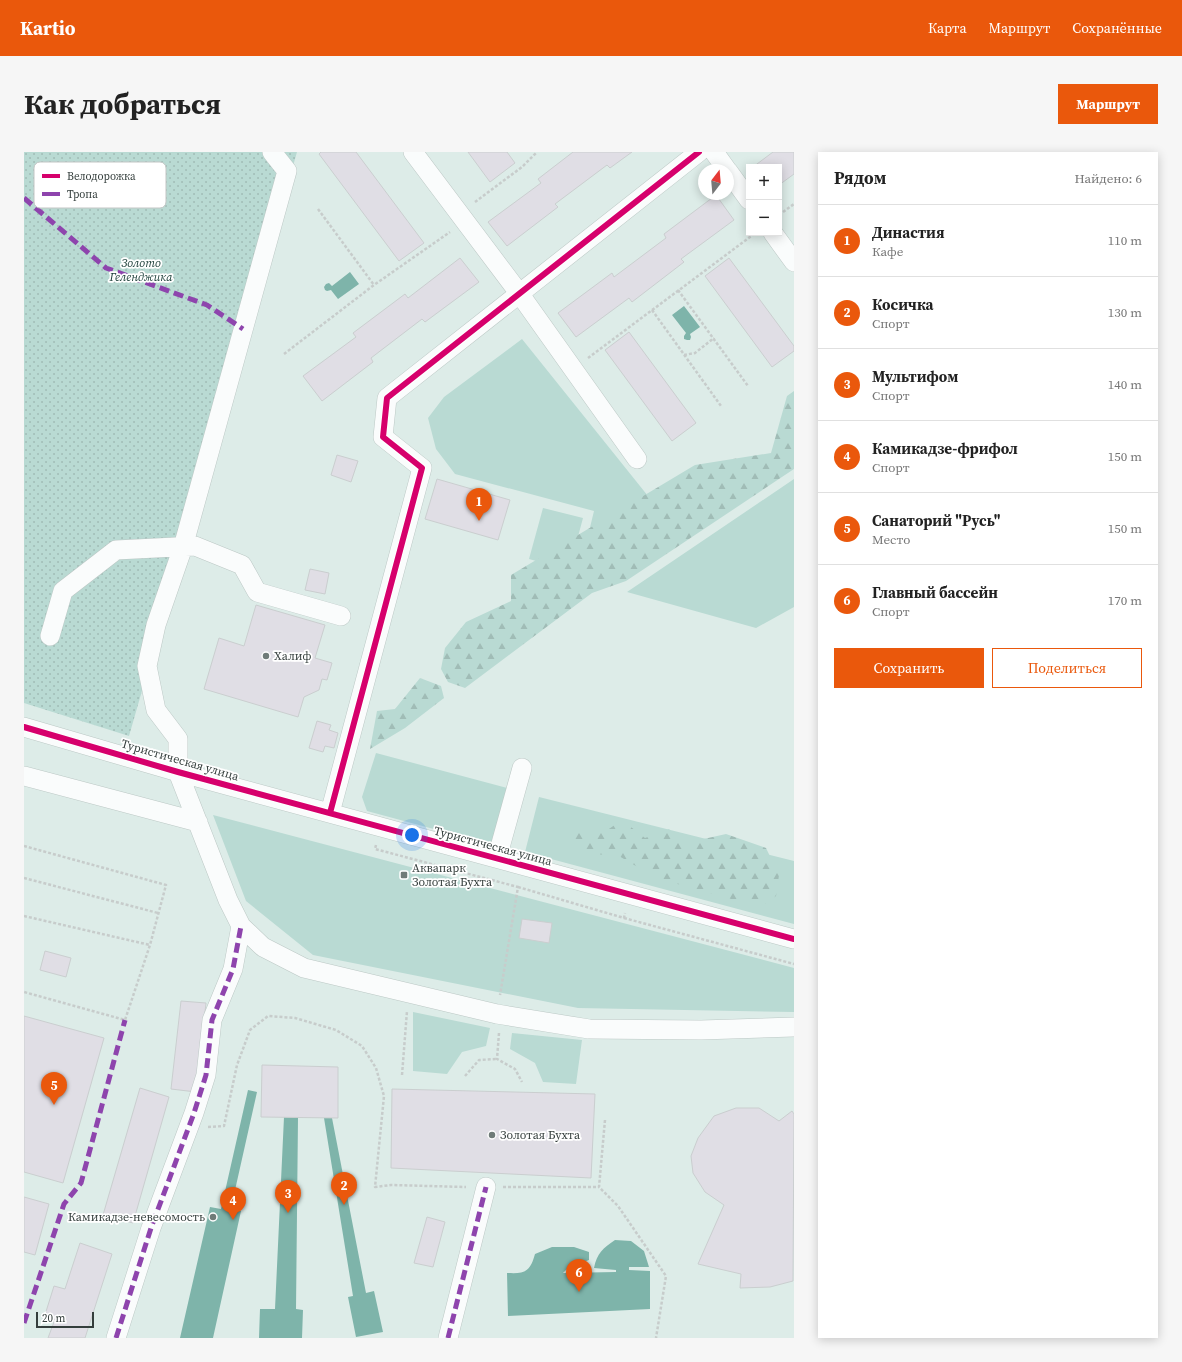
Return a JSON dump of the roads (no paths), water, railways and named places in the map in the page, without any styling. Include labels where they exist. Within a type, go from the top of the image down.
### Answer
[{"type":"street","points":[[178,772],[178,739],[156,710],[147,666],[156,625],[183,546],[287,171],[272,152]]},
{"type":"street","points":[[413,152],[518,293],[637,459]]},
{"type":"street","points":[[330,813],[422,468],[383,437],[387,398],[518,293],[699,152]]},
{"type":"street","points":[[714,152],[722,164]]},
{"type":"street","points":[[734,180],[746,196]]},
{"type":"street","points":[[775,236],[794,262]]},
{"type":"street","points":[[50,636],[63,591],[116,550],[195,546],[242,565],[257,592],[341,616]]},
{"type":"street","name":"Туристическая улица","points":[[24,727],[178,772],[794,939]]},
{"type":"street","points":[[496,858],[522,768]]},
{"type":"street","name":"Туристическая улица","points":[[178,772],[228,900],[241,926],[263,947],[304,968],[497,1014],[589,1030],[701,1030],[794,1027]]},
{"type":"street","points":[[24,776],[198,822]]},
{"type":"street","points":[[116,1338],[150,1228],[188,1128],[206,1075],[212,1020],[233,969],[241,926]]},
{"type":"street","points":[[448,1338],[486,1187]]},
{"type":"place","name":"Династия","points":[[479,521]]},
{"type":"place","name":"Халиф","points":[[266,656]]},
{"type":"place","name":"Аквапарк Золотая Бухта","points":[[404,875]]},
{"type":"place","name":"Санаторий \"Русь\"","points":[[54,1105]]},
{"type":"place","name":"Золотая Бухта","points":[[492,1135]]},
{"type":"place","name":"Косичка","points":[[344,1205]]},
{"type":"place","name":"Мультифом","points":[[288,1213]]},
{"type":"place","name":"Камикадзе-невесомость","points":[[213,1217]]},
{"type":"place","name":"Камикадзе-фрифол","points":[[233,1220]]},
{"type":"place","name":"Главный бассейн","points":[[579,1292]]},
{"type":"park label","name":"Золото Геленджика","points":[[141,270]]}]
